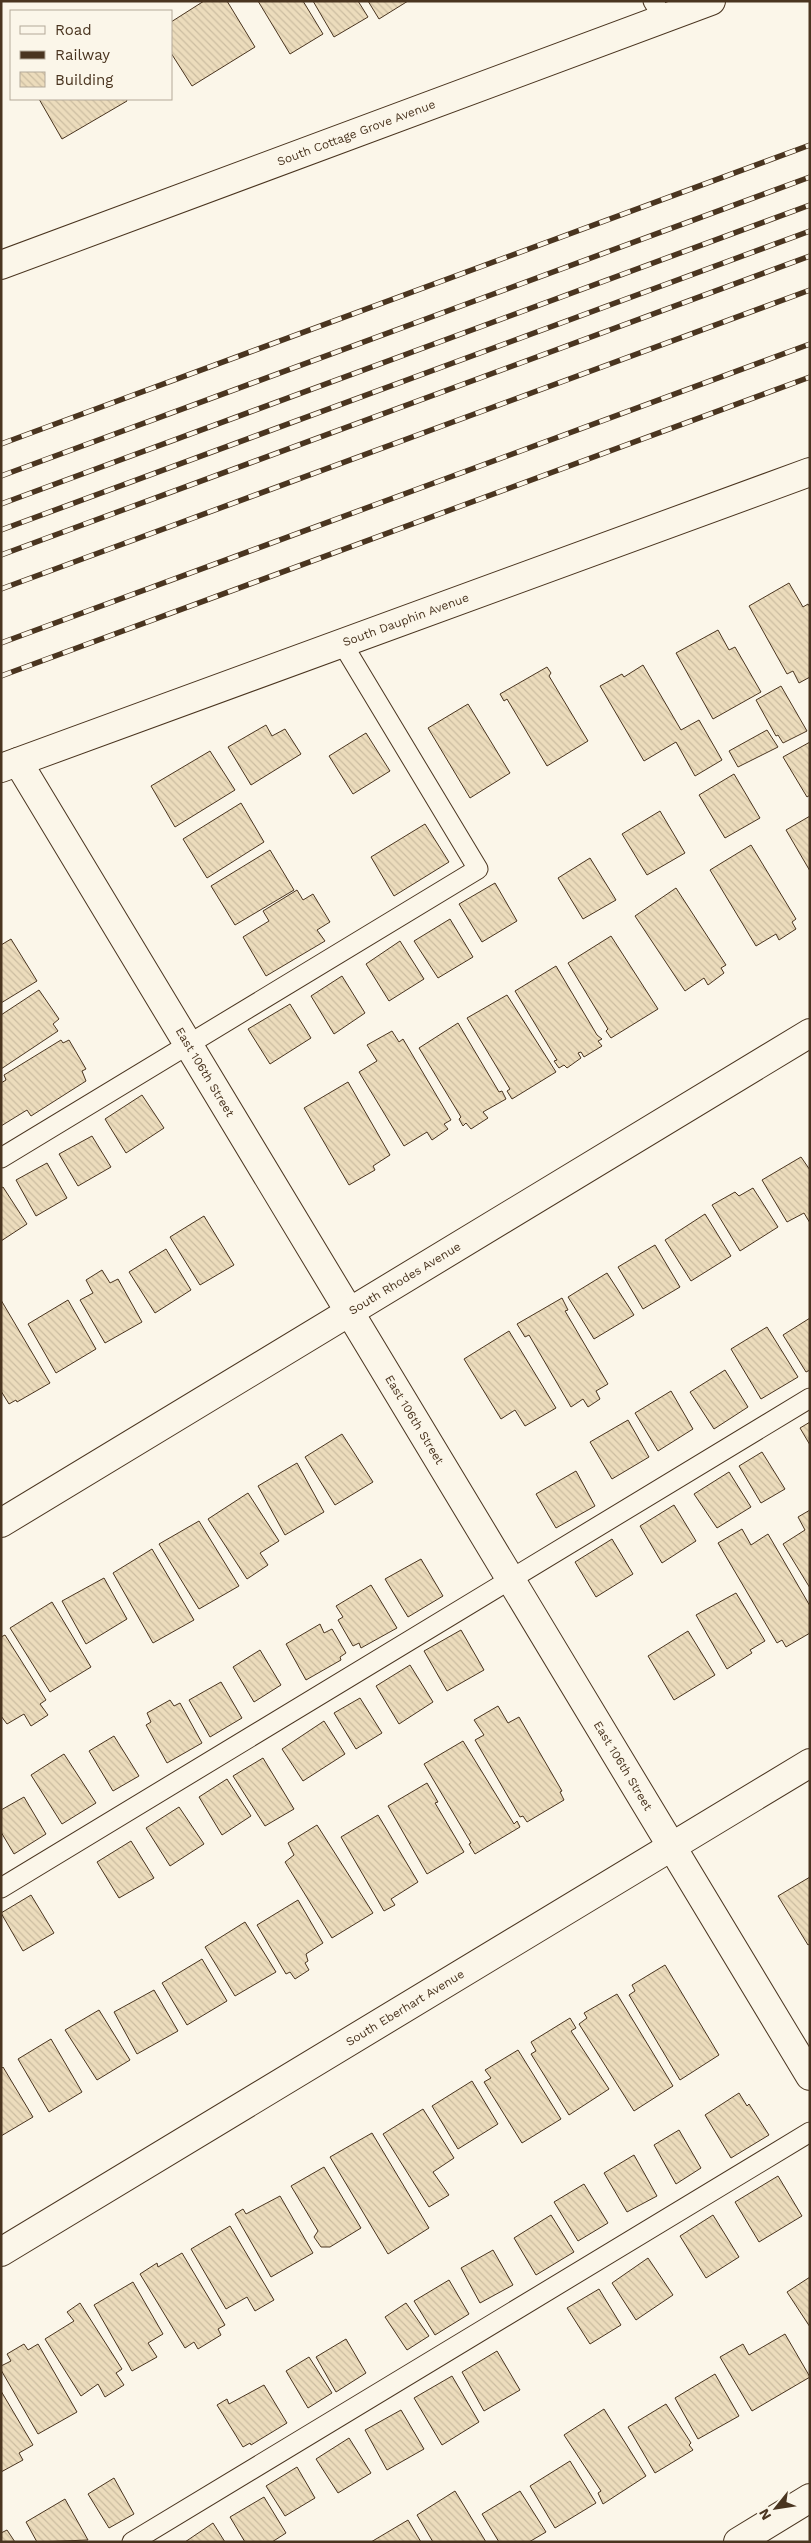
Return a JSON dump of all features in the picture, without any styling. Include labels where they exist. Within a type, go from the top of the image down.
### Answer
[{"type":"street","name":"South Cottage Grove Avenue","points":[[1,265],[659,10],[711,1]]},
{"type":"street","name":"South Dauphin Avenue","points":[[9,765],[810,472]]},
{"type":"street","name":"East 106th Street","points":[[9,765],[188,1046],[810,2076]]},
{"type":"street","name":"South Rhodes Avenue","points":[[1,1522],[810,1033]]},
{"type":"street","name":"South Eberhart Avenue","points":[[1,2252],[810,1762]]},
{"type":"street","points":[[738,2542],[810,2498]]},
{"type":"lane","points":[[1,1158],[478,869],[342,643]]},
{"type":"lane","points":[[1,1888],[810,1398]]},
{"type":"lane","points":[[132,2542],[810,2132]]},
{"type":"building","points":[[204,1],[227,1],[255,47],[192,86],[172,55],[172,21]]},
{"type":"building","points":[[258,1],[303,1],[323,34],[290,54]]},
{"type":"building","points":[[313,1],[358,1],[368,17],[334,37]]},
{"type":"building","points":[[368,1],[408,1],[379,19]]},
{"type":"building","points":[[40,100],[126,100],[127,101],[62,139]]},
{"type":"building","points":[[789,583],[803,607],[808,604],[810,607],[810,677],[799,683],[793,671],[787,674],[749,606]]},
{"type":"building","points":[[718,630],[729,650],[735,647],[761,692],[713,719],[676,653]]},
{"type":"building","points":[[643,665],[681,730],[699,720],[722,760],[695,776],[676,742],[644,761],[600,686],[622,674],[624,677]]},
{"type":"building","points":[[547,667],[551,673],[549,676],[588,741],[547,766],[507,699],[504,701],[500,694]]},
{"type":"building","points":[[781,686],[807,731],[783,743],[778,735],[776,736],[756,700]]},
{"type":"building","points":[[468,704],[510,773],[470,798],[428,728]]},
{"type":"building","points":[[266,725],[272,736],[285,729],[301,754],[251,785],[228,747]]},
{"type":"building","points":[[767,730],[778,747],[738,767],[729,751]]},
{"type":"building","points":[[366,733],[390,771],[353,794],[329,756]]},
{"type":"building","points":[[810,742],[810,795],[807,797],[783,757]]},
{"type":"building","points":[[210,751],[235,790],[175,827],[151,786]]},
{"type":"building","points":[[734,774],[760,818],[725,838],[699,795]]},
{"type":"building","points":[[241,803],[264,842],[207,878],[183,839]]},
{"type":"building","points":[[660,811],[685,853],[647,875],[622,834]]},
{"type":"building","points":[[810,816],[810,871],[786,830]]},
{"type":"building","points":[[425,824],[449,862],[394,896],[371,857]]},
{"type":"building","points":[[751,845],[796,919],[792,922],[796,929],[779,940],[776,934],[756,946],[710,870]]},
{"type":"building","points":[[270,850],[294,890],[235,925],[211,886]]},
{"type":"building","points":[[590,858],[616,900],[583,919],[558,878]]},
{"type":"building","points":[[495,883],[517,921],[482,942],[459,904]]},
{"type":"building","points":[[676,888],[726,965],[721,968],[724,973],[708,985],[704,978],[685,991],[635,916]]},
{"type":"building","points":[[297,890],[303,900],[313,894],[330,922],[317,930],[325,941],[266,976],[243,937],[269,921],[263,911]]},
{"type":"building","points":[[450,919],[473,957],[438,978],[414,941]]},
{"type":"building","points":[[611,936],[658,1009],[611,1038],[606,1031],[608,1029],[568,963]]},
{"type":"building","points":[[11,939],[37,981],[1,1003],[1,945]]},
{"type":"building","points":[[400,941],[424,979],[389,1001],[366,964]]},
{"type":"building","points":[[556,966],[597,1035],[602,1039],[598,1041],[602,1046],[584,1057],[581,1052],[578,1053],[581,1058],[567,1068],[564,1065],[559,1068],[554,1061],[557,1060],[515,991]]},
{"type":"building","points":[[342,976],[365,1013],[334,1034],[311,996]]},
{"type":"building","points":[[39,990],[59,1019],[53,1024],[58,1031],[1,1069],[1,1015]]},
{"type":"building","points":[[507,995],[556,1072],[512,1099],[507,1091],[510,1089],[467,1018]]},
{"type":"building","points":[[290,1004],[311,1038],[270,1064],[248,1029]]},
{"type":"building","points":[[458,1023],[499,1092],[502,1091],[506,1099],[483,1112],[488,1118],[471,1129],[466,1123],[463,1126],[459,1119],[461,1117],[419,1048]]},
{"type":"building","points":[[392,1031],[399,1042],[403,1039],[451,1120],[444,1124],[448,1129],[432,1140],[427,1132],[404,1146],[359,1072],[377,1061],[367,1045]]},
{"type":"building","points":[[61,1040],[63,1043],[69,1040],[86,1069],[82,1071],[86,1081],[31,1116],[27,1110],[1,1126],[1,1083],[6,1080],[4,1075]]},
{"type":"building","points":[[348,1082],[390,1155],[373,1166],[375,1170],[349,1185],[304,1108]]},
{"type":"building","points":[[142,1095],[164,1128],[126,1153],[105,1119]]},
{"type":"building","points":[[92,1136],[111,1167],[78,1186],[59,1154]]},
{"type":"building","points":[[801,1157],[810,1170],[810,1223],[804,1213],[787,1222],[762,1180]]},
{"type":"building","points":[[47,1163],[67,1198],[36,1216],[16,1180]]},
{"type":"building","points":[[3,1187],[27,1224],[1,1241],[1,1188]]},
{"type":"building","points":[[753,1188],[778,1227],[740,1251],[712,1205],[735,1192],[739,1196]]},
{"type":"building","points":[[705,1214],[731,1256],[691,1281],[665,1240]]},
{"type":"building","points":[[204,1216],[234,1265],[200,1285],[170,1237]]},
{"type":"building","points":[[655,1245],[680,1287],[643,1309],[618,1267]]},
{"type":"building","points":[[166,1249],[191,1290],[155,1313],[129,1272]]},
{"type":"building","points":[[102,1270],[110,1283],[118,1279],[142,1322],[105,1343],[80,1300],[93,1293],[86,1280]]},
{"type":"building","points":[[607,1273],[634,1315],[594,1339],[568,1297]]},
{"type":"building","points":[[562,1298],[568,1310],[565,1311],[608,1384],[596,1391],[600,1399],[588,1407],[583,1399],[571,1407],[529,1335],[525,1337],[517,1324]]},
{"type":"building","points":[[1,1300],[50,1383],[17,1402],[16,1400],[9,1404],[1,1391]]},
{"type":"building","points":[[68,1300],[96,1349],[56,1373],[28,1324]]},
{"type":"building","points":[[810,1318],[810,1370],[806,1372],[783,1335]]},
{"type":"building","points":[[767,1327],[798,1377],[761,1399],[731,1349]]},
{"type":"building","points":[[509,1331],[556,1408],[525,1426],[515,1410],[501,1419],[464,1359]]},
{"type":"building","points":[[725,1370],[748,1407],[714,1429],[690,1392]]},
{"type":"building","points":[[671,1391],[693,1429],[658,1451],[635,1413]]},
{"type":"building","points":[[628,1420],[649,1457],[612,1479],[590,1442]]},
{"type":"building","points":[[810,1422],[810,1445],[800,1428]]},
{"type":"building","points":[[342,1434],[373,1482],[335,1505],[305,1457]]},
{"type":"building","points":[[762,1452],[785,1489],[761,1503],[739,1466]]},
{"type":"building","points":[[297,1463],[324,1512],[285,1535],[258,1486]]},
{"type":"building","points":[[576,1471],[595,1506],[556,1528],[536,1494]]},
{"type":"building","points":[[729,1472],[751,1507],[717,1528],[694,1494]]},
{"type":"building","points":[[248,1493],[279,1541],[260,1553],[268,1565],[247,1579],[208,1519]]},
{"type":"building","points":[[674,1505],[696,1541],[662,1563],[640,1526]]},
{"type":"building","points":[[810,1510],[810,1588],[783,1544],[805,1530],[798,1517]]},
{"type":"building","points":[[199,1521],[239,1586],[199,1609],[159,1544]]},
{"type":"building","points":[[742,1529],[751,1545],[768,1534],[810,1606],[810,1633],[786,1647],[782,1640],[777,1643],[718,1543]]},
{"type":"building","points":[[612,1539],[633,1574],[596,1597],[575,1562]]},
{"type":"building","points":[[152,1549],[194,1620],[153,1643],[113,1573]]},
{"type":"building","points":[[421,1559],[443,1596],[408,1617],[385,1579]]},
{"type":"building","points":[[104,1578],[127,1619],[86,1644],[62,1601]]},
{"type":"building","points":[[371,1585],[397,1628],[361,1648],[359,1643],[353,1646],[338,1620],[343,1617],[336,1606]]},
{"type":"building","points":[[736,1593],[765,1641],[750,1650],[752,1653],[727,1669],[696,1615]]},
{"type":"building","points":[[52,1602],[91,1667],[50,1692],[10,1628]]},
{"type":"building","points":[[320,1624],[324,1633],[332,1629],[346,1653],[340,1657],[341,1660],[306,1680],[286,1644]]},
{"type":"building","points":[[461,1630],[484,1670],[447,1691],[424,1651]]},
{"type":"building","points":[[688,1631],[715,1675],[674,1700],[648,1656]]},
{"type":"building","points":[[5,1635],[46,1700],[40,1704],[48,1715],[31,1726],[24,1714],[7,1724],[1,1716],[1,1637]]},
{"type":"building","points":[[260,1650],[281,1685],[254,1702],[233,1667]]},
{"type":"building","points":[[410,1665],[433,1702],[399,1724],[376,1686]]},
{"type":"building","points":[[221,1682],[242,1718],[210,1737],[189,1700]]},
{"type":"building","points":[[360,1698],[382,1733],[356,1749],[334,1713]]},
{"type":"building","points":[[170,1700],[174,1706],[180,1703],[202,1743],[167,1763],[146,1725],[151,1722],[147,1713]]},
{"type":"building","points":[[498,1706],[508,1723],[519,1717],[562,1791],[560,1792],[564,1800],[527,1822],[523,1816],[520,1817],[475,1740],[484,1735],[474,1720]]},
{"type":"building","points":[[324,1721],[345,1754],[303,1781],[282,1749]]},
{"type":"building","points":[[114,1736],[139,1776],[113,1791],[89,1751]]},
{"type":"building","points":[[463,1741],[514,1824],[517,1821],[520,1827],[475,1854],[469,1844],[471,1843],[424,1764]]},
{"type":"building","points":[[64,1754],[96,1803],[62,1824],[31,1775]]},
{"type":"building","points":[[263,1758],[294,1809],[265,1826],[233,1776]]},
{"type":"building","points":[[227,1779],[251,1816],[222,1835],[199,1797]]},
{"type":"building","points":[[427,1783],[438,1802],[435,1803],[464,1852],[427,1874],[388,1806]]},
{"type":"building","points":[[24,1797],[46,1834],[14,1854],[1,1832],[1,1810]]},
{"type":"building","points":[[179,1807],[204,1844],[170,1866],[146,1828]]},
{"type":"building","points":[[378,1815],[418,1882],[391,1899],[395,1905],[384,1911],[341,1837]]},
{"type":"building","points":[[317,1825],[373,1913],[332,1938],[285,1862],[294,1855],[288,1843]]},
{"type":"building","points":[[131,1841],[154,1878],[119,1898],[97,1862]]},
{"type":"building","points":[[810,1877],[810,1944],[808,1945],[778,1896]]},
{"type":"building","points":[[31,1895],[54,1933],[23,1951],[1,1913]]},
{"type":"building","points":[[298,1900],[323,1943],[306,1954],[308,1961],[305,1963],[309,1970],[295,1979],[290,1972],[286,1974],[257,1925]]},
{"type":"building","points":[[245,1922],[276,1972],[235,1996],[205,1947]]},
{"type":"building","points":[[202,1959],[227,2001],[187,2025],[162,1983]]},
{"type":"building","points":[[665,1965],[719,2055],[680,2080],[629,1995],[635,1991],[632,1985]]},
{"type":"building","points":[[154,1990],[178,2031],[137,2054],[114,2012]]},
{"type":"building","points":[[617,1994],[673,2086],[634,2111],[579,2024],[587,2018],[584,2013]]},
{"type":"building","points":[[99,2010],[130,2060],[97,2080],[65,2030]]},
{"type":"building","points":[[570,2018],[576,2028],[571,2031],[609,2089],[569,2115],[531,2054],[536,2051],[531,2042]]},
{"type":"building","points":[[51,2039],[82,2092],[49,2112],[18,2059]]},
{"type":"building","points":[[518,2050],[561,2119],[522,2143],[484,2082],[491,2078],[485,2070]]},
{"type":"building","points":[[3,2067],[33,2117],[1,2136],[1,2069]]},
{"type":"building","points":[[472,2081],[498,2124],[458,2149],[432,2106]]},
{"type":"building","points":[[739,2093],[747,2106],[749,2104],[769,2135],[731,2158],[705,2115]]},
{"type":"building","points":[[423,2109],[454,2158],[433,2172],[449,2195],[429,2207],[383,2134]]},
{"type":"building","points":[[679,2130],[701,2168],[676,2184],[654,2145]]},
{"type":"building","points":[[372,2133],[429,2228],[388,2254],[330,2157]]},
{"type":"building","points":[[634,2155],[657,2196],[627,2212],[604,2173]]},
{"type":"building","points":[[324,2167],[361,2228],[330,2247],[321,2247],[314,2237],[318,2231],[291,2186]]},
{"type":"building","points":[[778,2176],[802,2216],[759,2242],[735,2202]]},
{"type":"building","points":[[584,2184],[608,2223],[578,2241],[554,2202]]},
{"type":"building","points":[[280,2196],[313,2253],[271,2277],[235,2214],[243,2209],[246,2214]]},
{"type":"building","points":[[551,2215],[574,2252],[536,2275],[514,2238]]},
{"type":"building","points":[[713,2215],[739,2257],[706,2278],[680,2236]]},
{"type":"building","points":[[230,2226],[274,2300],[255,2311],[247,2297],[226,2309],[191,2249]]},
{"type":"building","points":[[493,2250],[513,2285],[480,2303],[461,2268]]},
{"type":"building","points":[[182,2253],[225,2325],[218,2329],[221,2335],[198,2349],[194,2342],[185,2348],[140,2274],[157,2263],[158,2267]]},
{"type":"building","points":[[648,2258],[673,2295],[636,2320],[612,2283]]},
{"type":"building","points":[[810,2277],[810,2327],[787,2292]]},
{"type":"building","points":[[449,2280],[469,2314],[435,2335],[414,2301]]},
{"type":"building","points":[[133,2282],[163,2334],[148,2343],[157,2357],[132,2371],[94,2305]]},
{"type":"building","points":[[599,2289],[621,2325],[590,2344],[567,2308]]},
{"type":"building","points":[[80,2303],[122,2369],[116,2373],[124,2385],[105,2397],[98,2384],[81,2396],[45,2339],[74,2321],[67,2312]]},
{"type":"building","points":[[406,2303],[429,2336],[407,2350],[385,2317]]},
{"type":"building","points":[[785,2334],[810,2377],[752,2411],[720,2357],[743,2344],[749,2355]]},
{"type":"building","points":[[346,2339],[366,2373],[336,2392],[316,2357]]},
{"type":"building","points":[[24,2344],[28,2350],[38,2344],[77,2412],[38,2434],[1,2370],[1,2366],[11,2361],[7,2354]]},
{"type":"building","points":[[497,2351],[520,2390],[484,2411],[462,2372]]},
{"type":"building","points":[[309,2357],[332,2393],[308,2408],[286,2371]]},
{"type":"building","points":[[715,2374],[739,2416],[698,2439],[675,2398]]},
{"type":"building","points":[[452,2376],[479,2422],[442,2445],[414,2398]]},
{"type":"building","points":[[264,2385],[287,2423],[251,2445],[250,2443],[243,2447],[217,2405],[227,2399],[229,2404]]},
{"type":"building","points":[[1,2391],[33,2445],[19,2453],[23,2460],[1,2472]]},
{"type":"building","points":[[666,2404],[691,2443],[689,2445],[693,2450],[655,2473],[628,2427]]},
{"type":"building","points":[[604,2409],[646,2476],[603,2504],[598,2493],[601,2491],[564,2435]]},
{"type":"building","points":[[401,2410],[424,2449],[387,2470],[365,2430]]},
{"type":"building","points":[[349,2438],[371,2473],[338,2493],[316,2459]]},
{"type":"building","points":[[570,2461],[596,2503],[555,2528],[530,2486]]},
{"type":"building","points":[[297,2467],[315,2498],[285,2516],[266,2486]]},
{"type":"building","points":[[114,2478],[134,2514],[109,2528],[88,2494]]},
{"type":"building","points":[[455,2491],[486,2542],[433,2542],[417,2515]]},
{"type":"building","points":[[520,2491],[546,2532],[529,2542],[499,2542],[482,2514]]},
{"type":"building","points":[[264,2497],[286,2533],[272,2542],[245,2542],[230,2517]]},
{"type":"building","points":[[65,2499],[88,2540],[37,2542],[26,2522]]},
{"type":"building","points":[[408,2520],[421,2542],[371,2542]]},
{"type":"building","points":[[213,2523],[225,2542],[185,2542]]},
{"type":"building","points":[[7,2530],[15,2542],[1,2542],[1,2533]]},
{"type":"railway","points":[[1,444],[810,145]]},
{"type":"railway","points":[[1,476],[810,177]]},
{"type":"railway","points":[[1,504],[810,205]]},
{"type":"railway","points":[[1,530],[810,231]]},
{"type":"railway","points":[[1,555],[810,256]]},
{"type":"railway","points":[[1,589],[810,290]]},
{"type":"railway","points":[[1,643],[810,344]]},
{"type":"railway","points":[[1,676],[810,377]]}]
